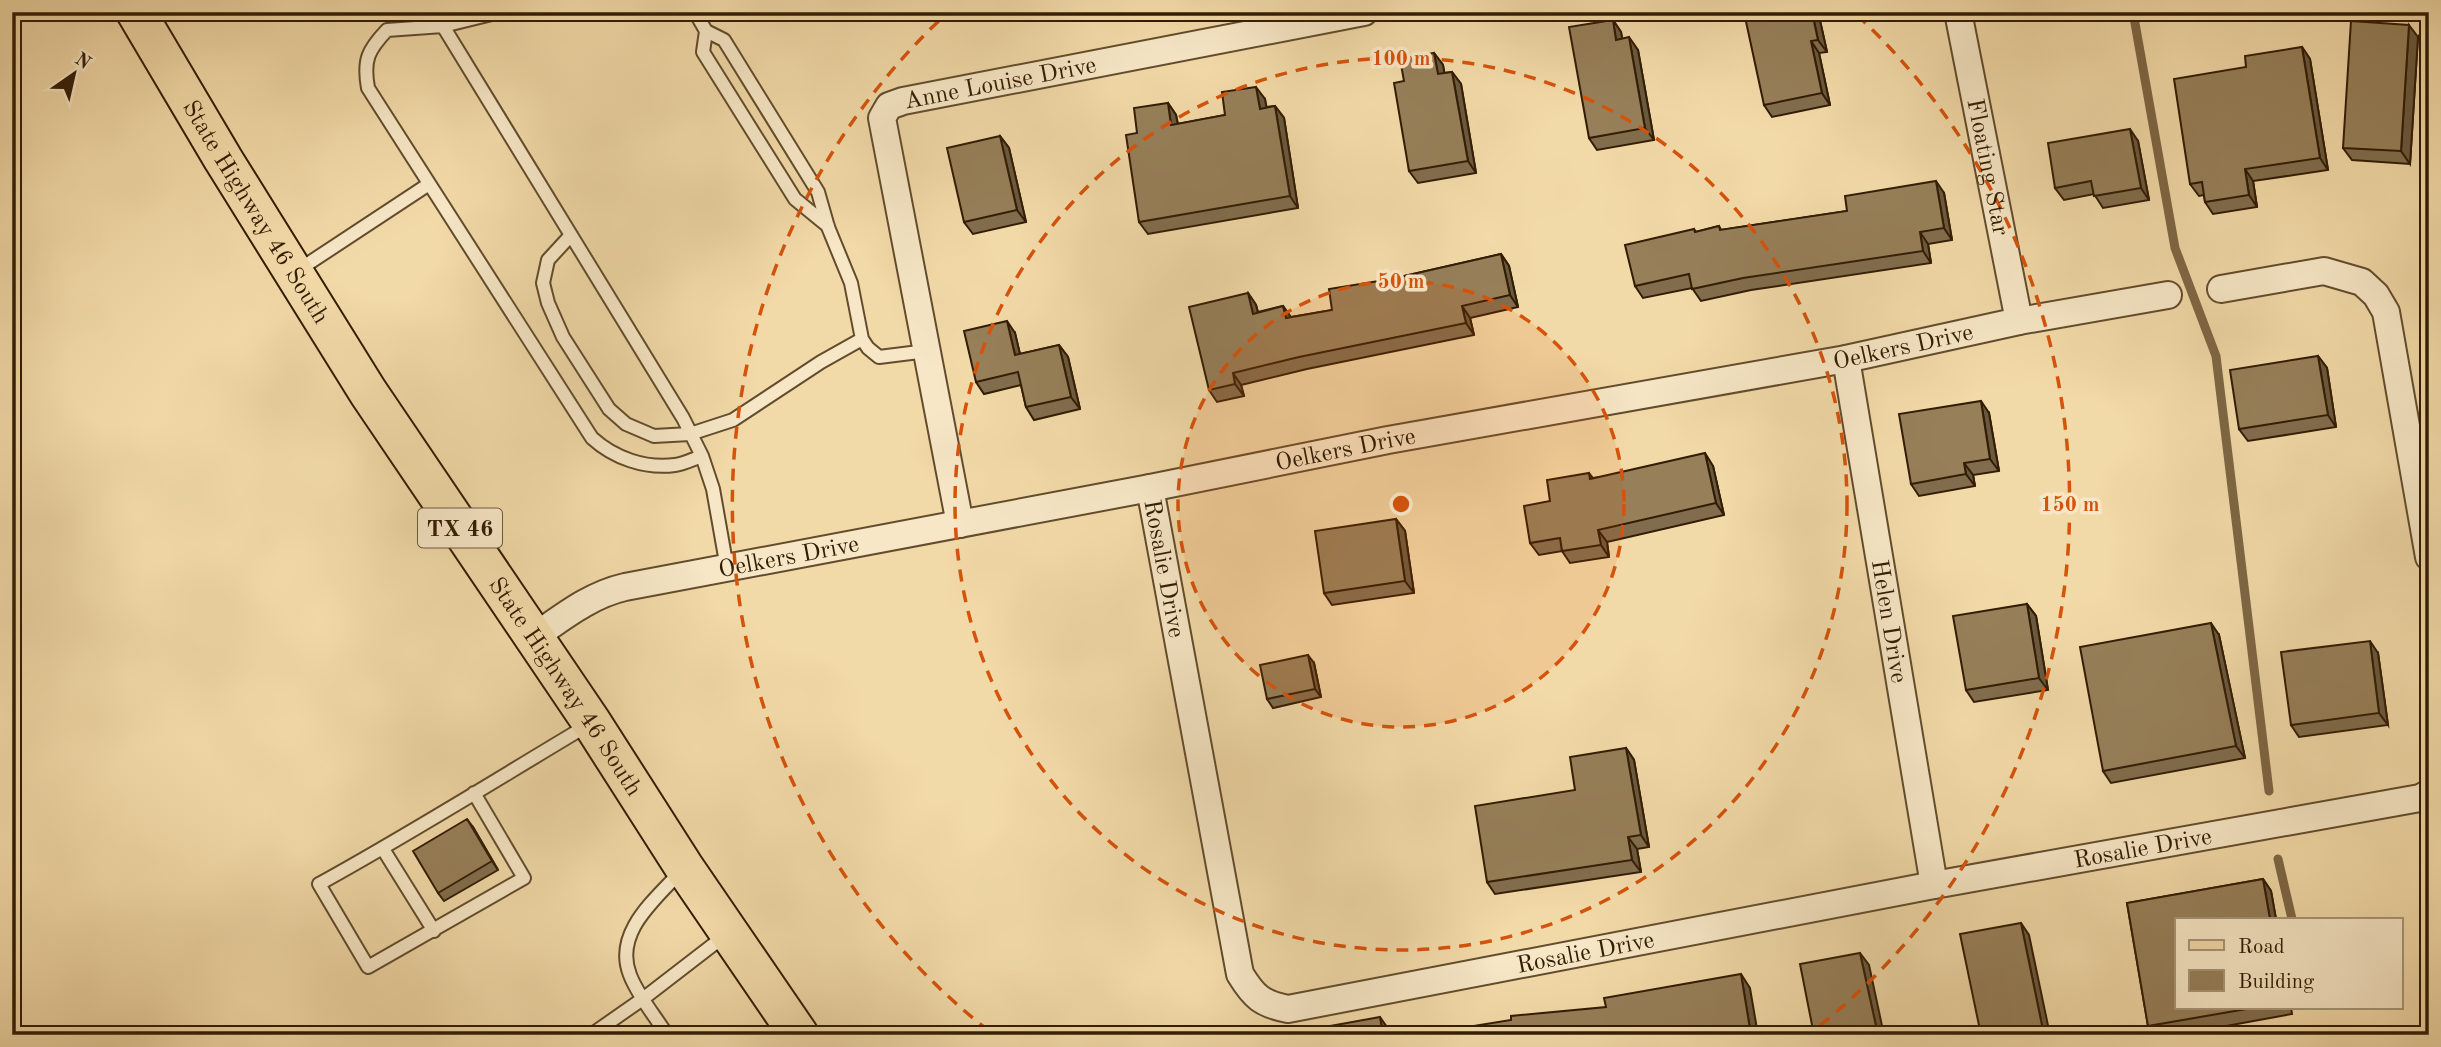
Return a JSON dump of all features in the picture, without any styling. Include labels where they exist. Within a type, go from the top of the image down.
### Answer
[{"type":"main road","name":"State Highway 46 South","points":[[136,12],[368,392],[799,1035]]},
{"type":"street","name":"Anne Louise Drive","points":[[960,524],[882,118],[889,106],[902,101],[1364,12]]},
{"type":"street","name":"Floating Star","points":[[1958,12],[2019,321]]},
{"type":"street","points":[[2221,289],[2324,271],[2362,282],[2376,295],[2386,312],[2429,557]]},
{"type":"street","name":"Oelkers Drive","points":[[534,637],[586,601],[605,592],[1388,440],[1846,359],[2019,321],[2168,295]]},
{"type":"street","name":"Helen Drive","points":[[1846,359],[1934,886]]},
{"type":"street","name":"Rosalie Drive","points":[[1150,488],[1240,974],[1252,993],[1270,1006],[1288,1009],[2420,797],[2429,793]]},
{"type":"lane","points":[[499,12],[443,26],[387,30],[373,45],[364,67],[368,88],[592,438],[619,458],[645,464],[675,465],[702,456]]},
{"type":"lane","points":[[695,12],[706,31],[724,40],[818,192],[828,227],[851,283],[862,339],[867,348],[879,357],[927,351]]},
{"type":"lane","points":[[443,26],[684,418],[702,456],[713,489],[727,568]]},
{"type":"lane","points":[[706,31],[703,52],[730,96],[795,199],[828,227]]},
{"type":"lane","points":[[294,273],[429,184]]},
{"type":"lane","points":[[571,235],[548,260],[543,283],[548,303],[563,337],[609,408],[626,424],[654,436],[690,434],[733,420],[821,362],[862,339]]},
{"type":"lane","points":[[474,793],[524,878],[368,967],[319,884],[383,849],[474,793],[592,723]]},
{"type":"lane","points":[[383,849],[433,931]]},
{"type":"lane","points":[[667,1035],[630,975],[625,951],[633,925],[684,867]]},
{"type":"lane","points":[[591,1035],[730,932]]},
{"type":"building","points":[[1758,12],[1812,12],[1818,40],[1811,41],[1822,93],[1764,105],[1745,17],[1759,14]]},
{"type":"building","points":[[1613,20],[1616,40],[1629,37],[1645,128],[1589,138],[1569,27]]},
{"type":"building","points":[[2351,21],[2409,25],[2401,151],[2343,148]]},
{"type":"building","points":[[2302,47],[2320,158],[2245,169],[2249,195],[2205,202],[2202,182],[2190,184],[2174,79],[2246,67],[2245,56]]},
{"type":"building","points":[[1434,53],[1438,74],[1452,72],[1468,161],[1409,171],[1394,83],[1404,81],[1400,59]]},
{"type":"building","points":[[1256,87],[1260,109],[1275,106],[1290,196],[1139,222],[1126,135],[1137,133],[1134,108],[1168,103],[1171,125],[1225,115],[1222,92]]},
{"type":"building","points":[[2130,129],[2141,188],[2094,196],[2091,181],[2055,188],[2048,143]]},
{"type":"building","points":[[1000,136],[1017,210],[964,222],[947,148]]},
{"type":"building","points":[[1936,181],[1944,228],[1920,232],[1923,251],[1743,278],[1692,289],[1689,274],[1635,286],[1625,245],[1694,229],[1695,232],[1719,226],[1720,230],[1847,211],[1845,196]]},
{"type":"building","points":[[1501,254],[1510,295],[1462,306],[1466,323],[1233,373],[1235,384],[1209,390],[1189,307],[1248,293],[1253,314],[1283,306],[1286,318],[1332,310],[1329,289],[1391,279]]},
{"type":"building","points":[[1007,321],[1015,355],[1059,345],[1071,397],[1026,407],[1018,372],[976,382],[964,331]]},
{"type":"building","points":[[2318,356],[2328,415],[2239,429],[2230,370]]},
{"type":"building","points":[[1981,401],[1990,459],[1964,463],[1966,474],[1911,484],[1899,414]]},
{"type":"building","points":[[1705,453],[1716,503],[1598,530],[1601,545],[1562,551],[1560,538],[1530,543],[1524,506],[1550,501],[1547,480],[1589,473],[1590,479]]},
{"type":"building","points":[[1396,519],[1405,581],[1324,593],[1315,531]]},
{"type":"building","points":[[2027,604],[2039,678],[1966,690],[1953,616]]},
{"type":"building","points":[[2211,623],[2236,746],[2103,771],[2080,647]]},
{"type":"building","points":[[2370,641],[2379,713],[2291,725],[2281,652]]},
{"type":"building","points":[[1308,655],[1315,689],[1267,699],[1260,665]]},
{"type":"building","points":[[1626,748],[1641,835],[1628,837],[1632,860],[1487,882],[1475,806],[1575,790],[1570,757]]},
{"type":"building","points":[[467,819],[492,861],[438,893],[413,851]]},
{"type":"building","points":[[2263,879],[2270,918],[2175,918],[2175,1009],[2246,1009],[2148,1026],[2127,903]]},
{"type":"building","points":[[2021,923],[2044,1035],[1981,1035],[1960,934]]},
{"type":"building","points":[[1860,953],[1878,1035],[1814,1035],[1800,964]]},
{"type":"building","points":[[1741,974],[1751,1035],[1418,1035],[1511,1020],[1511,1016],[1606,1007],[1604,998]]},
{"type":"building","points":[[1380,1017],[1383,1035],[1280,1035]]},
{"type":"waterway","points":[[2133,12],[2175,248],[2216,356],[2269,791]]},
{"type":"waterway","points":[[2278,859],[2292,918]]}]
